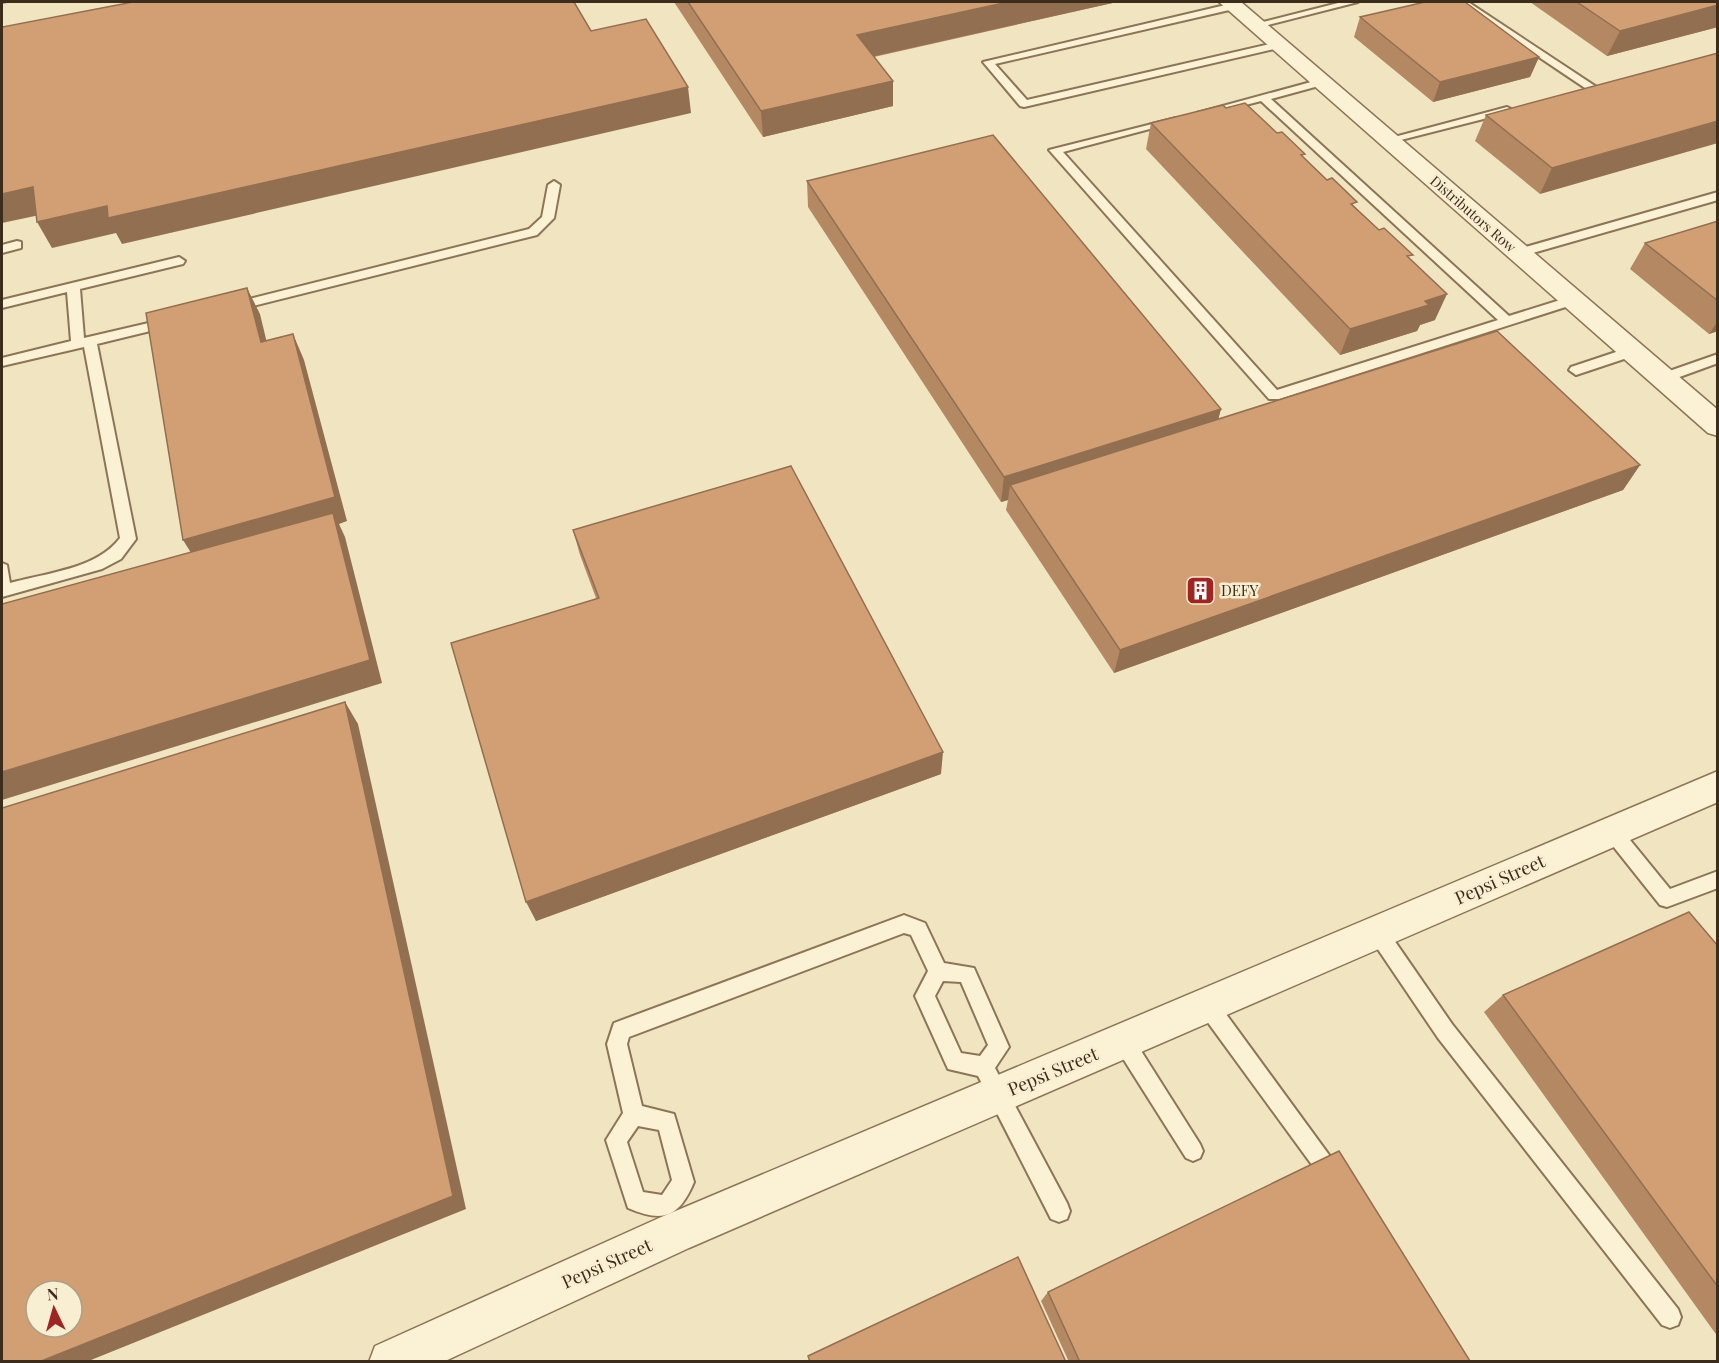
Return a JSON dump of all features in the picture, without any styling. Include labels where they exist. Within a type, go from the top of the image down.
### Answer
[{"type":"street","name":"Distributors Row","points":[[1232,4],[1718,426]]},
{"type":"street","name":"Pepsi Street","points":[[391,1362],[670,1220],[991,1081],[1124,1042],[1611,830],[1718,786]]},
{"type":"lane","points":[[1256,25],[1353,2]]},
{"type":"lane","points":[[1462,2],[1592,88]]},
{"type":"lane","points":[[1232,4],[988,62],[1024,104],[1280,45]]},
{"type":"lane","points":[[1322,82],[1055,150],[1274,396],[1573,300]]},
{"type":"lane","points":[[1263,97],[1507,321]]},
{"type":"lane","points":[[1389,140],[1524,106]]},
{"type":"lane","points":[[220,310],[533,232],[548,218],[554,185]]},
{"type":"lane","points":[[1519,253],[1718,196]]},
{"type":"lane","points":[[2,249],[17,246]]},
{"type":"lane","points":[[2,304],[179,261]]},
{"type":"lane","points":[[2,569],[2,590],[97,565],[116,555],[128,539],[73,286]]},
{"type":"lane","points":[[2,362],[181,320]]},
{"type":"lane","points":[[1576,370],[1631,352]]},
{"type":"lane","points":[[1663,378],[1718,358]]},
{"type":"lane","points":[[1611,830],[1667,899],[1718,879]]},
{"type":"lane","points":[[634,1116],[617,1044],[621,1030],[904,924],[918,928],[938,971]]},
{"type":"lane","points":[[1378,933],[1445,1030],[1671,1317]]},
{"type":"lane","points":[[938,971],[925,996],[955,1062],[991,1081],[1059,1211]]},
{"type":"lane","points":[[938,971],[967,974],[999,1047],[991,1081]]},
{"type":"lane","points":[[1208,1006],[1346,1194]]},
{"type":"lane","points":[[1124,1042],[1192,1151]]},
{"type":"lane","points":[[634,1116],[667,1121],[683,1182],[670,1220],[635,1201],[616,1140],[634,1116]]},
{"type":"building","points":[[133,2],[574,2],[591,31],[646,19],[688,87],[108,218],[107,206],[37,222],[33,187],[2,194],[2,27]]},
{"type":"building","points":[[688,2],[1008,2],[857,35],[893,81],[761,111]]},
{"type":"building","points":[[1425,2],[1465,2],[1539,57],[1440,82],[1360,17]]},
{"type":"building","points":[[1577,2],[1718,2],[1718,5],[1620,31]]},
{"type":"building","points":[[1718,53],[1718,121],[1552,168],[1486,115]]},
{"type":"building","points":[[1245,103],[1277,133],[1282,132],[1305,154],[1301,155],[1327,180],[1332,178],[1357,202],[1351,204],[1379,230],[1384,228],[1413,255],[1407,256],[1447,294],[1425,301],[1429,305],[1350,329],[1151,123],[1223,105],[1226,108]]},
{"type":"building","points":[[993,135],[1221,409],[1004,477],[807,181]]},
{"type":"building","points":[[1718,221],[1718,301],[1645,243]]},
{"type":"building","points":[[247,288],[261,342],[293,334],[335,497],[183,540],[146,313]]},
{"type":"building","name":"DEFY","points":[[1497,331],[1640,465],[1120,650],[1010,485]]},
{"type":"building","points":[[791,466],[943,752],[526,902],[451,643],[599,598],[573,530]]},
{"type":"building","points":[[333,513],[370,660],[2,772],[2,604]]},
{"type":"building","points":[[345,702],[453,1196],[39,1362],[2,1362],[2,808]]},
{"type":"building","points":[[1689,912],[1718,946],[1718,1287],[1503,995]]},
{"type":"building","points":[[1339,1151],[1470,1361],[1080,1362],[1048,1292]]},
{"type":"building","points":[[1018,1257],[1066,1362],[810,1362],[808,1356]]},
{"type":"place","name":"DEFY","points":[[1200,591]]}]
